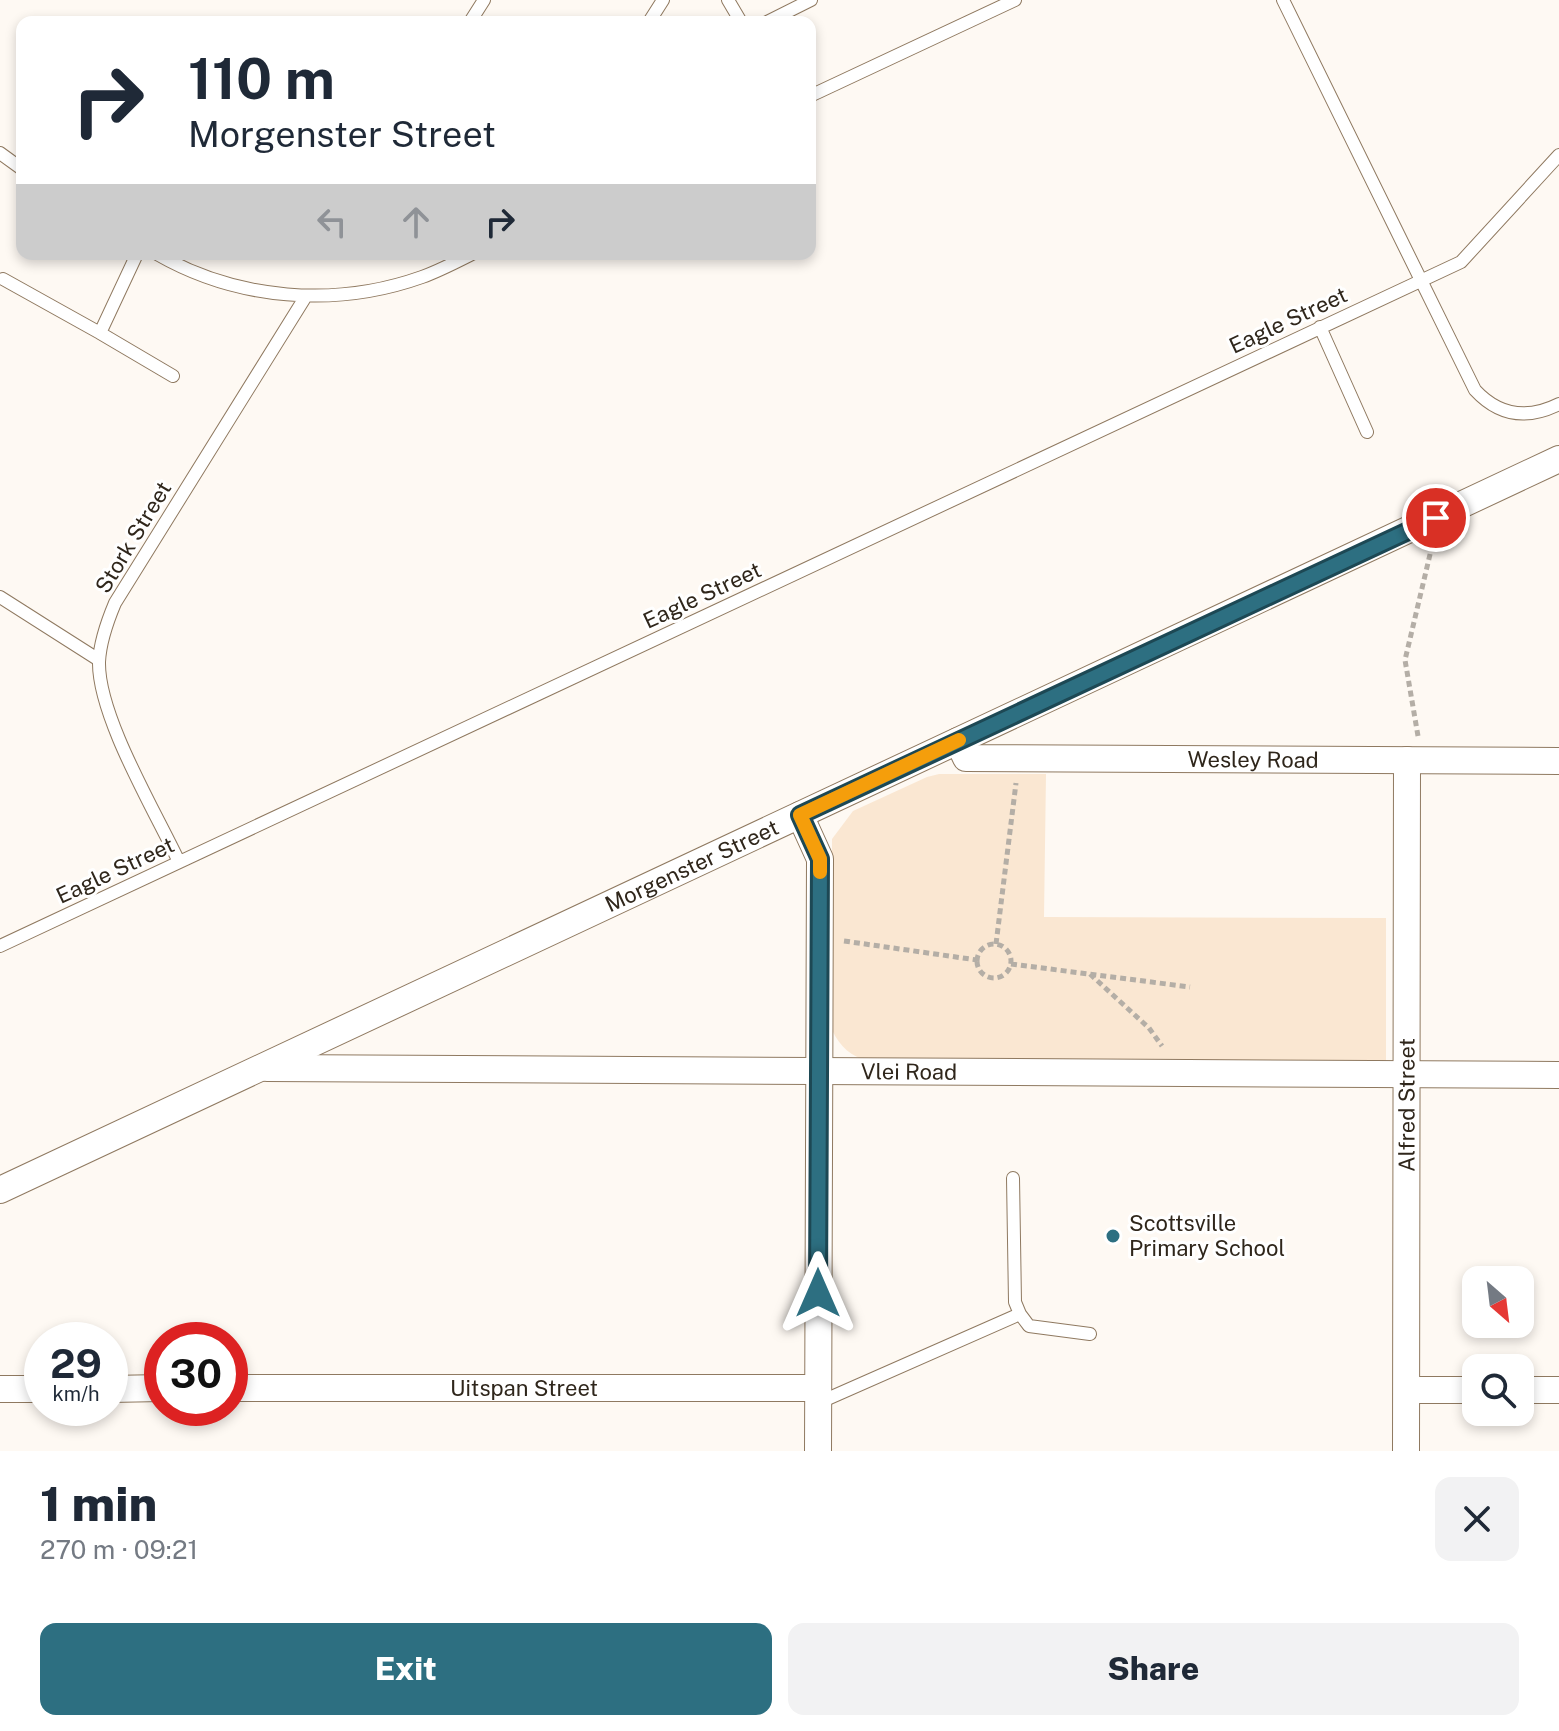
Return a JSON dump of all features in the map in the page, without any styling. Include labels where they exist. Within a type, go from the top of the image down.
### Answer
[{"type":"street","name":"Morgenster Street","points":[[0,1190],[1559,459]]},
{"type":"street","name":"Wesley Road","points":[[958,741],[966,758],[1559,761]]},
{"type":"street","name":"Alfred Street","points":[[1406,1451],[1407,1074],[1415,760]]},
{"type":"street","points":[[800,815],[820,859],[818,1451]]},
{"type":"street","name":"Vlei Road","points":[[260,1068],[1559,1075]]},
{"type":"street","name":"Uitspan Street","points":[[248,1388],[818,1395]]},
{"type":"street","points":[[0,1389],[24,1389]]},
{"type":"street","points":[[1407,1390],[1462,1390]]},
{"type":"street","points":[[1534,1390],[1559,1390]]},
{"type":"lane","points":[[779,16],[811,0]]},
{"type":"lane","points":[[816,93],[1015,0]]},
{"type":"lane","points":[[1283,0],[1468,378],[1484,400],[1520,415],[1534,414],[1559,404]]},
{"type":"lane","name":"Eagle Street","points":[[0,946],[1461,262],[1559,155]]},
{"type":"lane","points":[[100,333],[134,260]]},
{"type":"lane","points":[[169,260],[204,277],[237,287],[271,294],[306,296],[336,296],[396,285],[459,260]]},
{"type":"lane","points":[[3,279],[173,376]]},
{"type":"lane","name":"Stork Street","points":[[179,862],[107,709],[99,660],[104,631],[115,603],[306,296]]},
{"type":"lane","points":[[1320,327],[1367,432]]},
{"type":"lane","points":[[0,597],[99,660]]},
{"type":"lane","points":[[1013,1178],[1015,1302],[1020,1314],[1029,1326],[1090,1334]]},
{"type":"lane","points":[[818,1395],[1020,1314]]},
{"type":"path","points":[[1415,760],[1405,660],[1431,556],[1436,518]]},
{"type":"path","points":[[996,944],[1016,782]]},
{"type":"path","points":[[842,940],[977,960]]},
{"type":"path","points":[[996,944],[1011,955],[1011,964],[1006,973],[997,978],[987,977],[979,970],[977,960],[984,948],[996,944]]},
{"type":"path","points":[[1011,964],[1190,987]]},
{"type":"path","points":[[1089,974],[1149,1028],[1166,1051]]},
{"type":"shaded area","points":[[939,774],[1046,774],[1044,917],[1386,918],[1386,1061],[869,1062],[851,1054],[832,1030],[832,839],[853,811]]},
{"type":"slow traffic","points":[[820,872],[820,859],[800,815],[959,740]]},
{"type":"place","name":"Scottsville Primary School","points":[[1113,1236]]},
{"type":"route","points":[[818,1293],[820,859],[800,815],[1436,518]]}]
